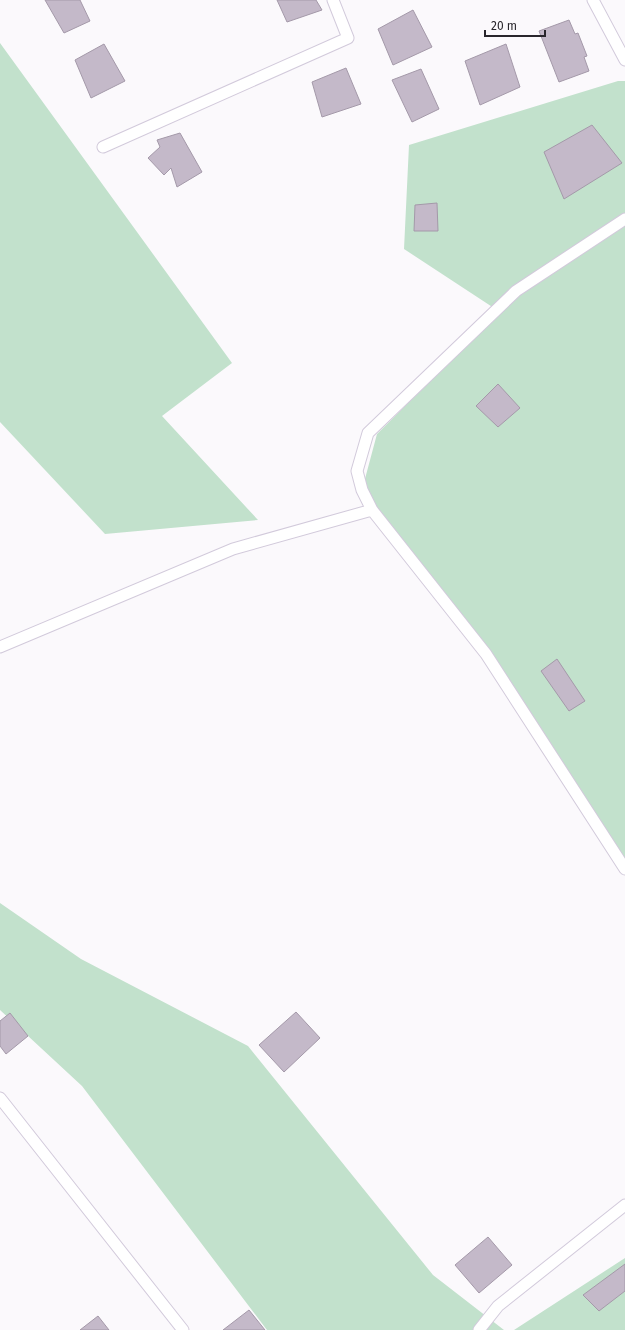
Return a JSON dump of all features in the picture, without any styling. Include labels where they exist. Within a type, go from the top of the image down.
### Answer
[{"type":"lane","points":[[103,147],[348,38],[333,0]]},
{"type":"lane","points":[[593,0],[625,60]]},
{"type":"lane","points":[[625,219],[516,291],[368,433],[357,471],[362,490],[372,510],[486,654],[625,869]]},
{"type":"lane","points":[[0,647],[233,549],[372,510]]},
{"type":"lane","points":[[0,1098],[183,1330]]},
{"type":"lane","points":[[479,1330],[498,1306],[625,1205]]},
{"type":"green space","points":[[0,43],[232,363],[162,416],[258,520],[105,534],[0,422]]},
{"type":"green space","points":[[618,81],[625,81],[625,860],[362,490],[377,434],[500,312],[404,249],[409,145]]},
{"type":"green space","points":[[0,903],[81,959],[248,1046],[433,1275],[504,1330],[267,1330],[82,1086],[0,1010]]},
{"type":"green space","points":[[625,1258],[625,1330],[514,1330]]},
{"type":"building","points":[[45,0],[80,0],[90,21],[64,33]]},
{"type":"building","points":[[277,0],[316,0],[322,10],[287,22]]},
{"type":"building","points":[[413,10],[432,47],[393,65],[378,29]]},
{"type":"building","points":[[569,20],[575,34],[578,33],[587,56],[584,57],[589,71],[559,82],[539,31]]},
{"type":"building","points":[[104,44],[125,81],[91,98],[75,60]]},
{"type":"building","points":[[506,44],[520,87],[480,105],[465,61]]},
{"type":"building","points":[[346,68],[361,104],[322,117],[312,82]]},
{"type":"building","points":[[421,69],[439,109],[412,122],[392,80]]},
{"type":"building","points":[[592,125],[622,163],[564,199],[544,152]]},
{"type":"building","points":[[180,133],[202,172],[177,187],[171,168],[164,175],[148,158],[160,147],[157,140]]},
{"type":"building","points":[[437,203],[438,231],[414,231],[415,205]]},
{"type":"building","points":[[498,384],[520,408],[498,427],[476,406]]},
{"type":"building","points":[[557,659],[585,701],[569,711],[541,671]]},
{"type":"building","points":[[296,1012],[320,1038],[284,1072],[259,1045]]},
{"type":"building","points":[[10,1013],[28,1036],[6,1054],[0,1046],[0,1021]]},
{"type":"building","points":[[488,1237],[512,1265],[479,1293],[455,1265]]},
{"type":"building","points":[[625,1264],[625,1291],[599,1311],[583,1295]]},
{"type":"building","points":[[249,1310],[265,1330],[223,1330]]},
{"type":"building","points":[[98,1316],[109,1330],[80,1330]]}]
